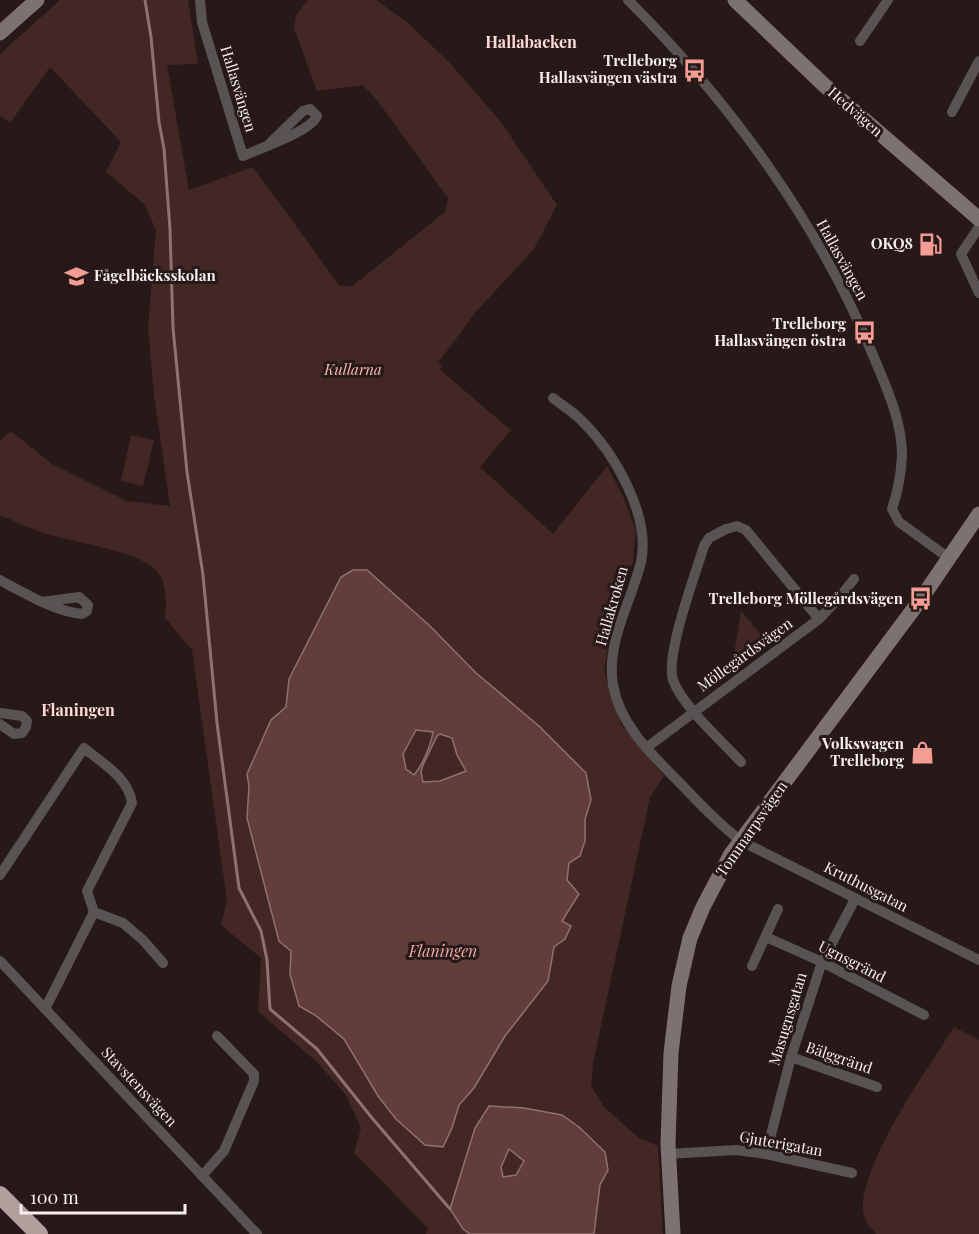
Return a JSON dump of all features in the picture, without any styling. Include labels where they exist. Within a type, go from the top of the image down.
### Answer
[{"type":"highway","points":[[0,1195],[39,1234]]},
{"type":"street","points":[[0,33],[37,0]]},
{"type":"street","name":"Hallasvängen","points":[[200,0],[205,32],[243,156],[270,143]]},
{"type":"street","name":"Hallasvängen","points":[[628,0],[715,94],[787,194],[830,267],[866,337],[897,420],[902,454],[900,486],[892,509],[899,522],[950,559]]},
{"type":"street","name":"Hedvägen","points":[[735,0],[824,85],[979,219]]},
{"type":"street","points":[[860,41],[888,0]]},
{"type":"street","points":[[952,112],[979,61]]},
{"type":"street","points":[[979,227],[961,254],[979,293]]},
{"type":"street","name":"Hallakroken","points":[[552,398],[582,421],[614,461],[638,510],[642,535],[641,561],[619,624],[612,657],[613,684],[618,703],[637,737],[646,748],[711,816],[741,841]]},
{"type":"street","name":"Tommarpsvägen","points":[[673,1234],[668,1154],[671,1053],[680,986],[690,938],[731,854],[950,559],[979,514]]},
{"type":"street","points":[[741,762],[680,694],[672,678],[671,655],[704,546],[709,537],[737,526],[746,531],[819,619]]},
{"type":"street","name":"Möllegårdsvägen","points":[[646,748],[819,619],[854,579]]},
{"type":"street","points":[[0,580],[42,602]]},
{"type":"street","points":[[0,713],[22,716],[27,721],[22,733],[14,734],[0,724]]},
{"type":"street","points":[[0,875],[84,748],[115,773],[130,790],[132,803],[87,891],[94,912],[45,1009]]},
{"type":"street","name":"Kruthusgatan","points":[[741,841],[979,960]]},
{"type":"street","name":"Masugnsgatan","points":[[766,1154],[792,1057],[822,963],[855,898]]},
{"type":"street","points":[[752,966],[778,909]]},
{"type":"street","points":[[94,912],[123,923],[163,963]]},
{"type":"street","name":"Ugnsgränd","points":[[766,937],[924,1015]]},
{"type":"street","name":"Stavstensvägen","points":[[0,961],[256,1234]]},
{"type":"street","points":[[202,1176],[224,1151],[254,1081],[254,1074],[217,1036]]},
{"type":"street","name":"Bälggränd","points":[[792,1057],[877,1087]]},
{"type":"street","name":"Gjuterigatan","points":[[668,1154],[736,1150],[766,1154],[852,1173]]},
{"type":"green space","name":"Kullarna","points":[[60,0],[188,0],[198,64],[167,65],[189,190],[253,167],[339,285],[351,287],[445,212],[448,198],[377,100],[363,85],[317,91],[294,28],[296,15],[308,0],[376,0],[408,23],[450,63],[501,122],[557,205],[534,249],[475,313],[438,363],[442,366],[439,369],[511,430],[480,467],[553,534],[607,466],[622,494],[636,530],[633,561],[611,628],[604,671],[621,724],[664,776],[650,797],[593,1063],[591,1086],[604,1107],[639,1138],[658,1146],[663,1234],[426,1234],[428,1228],[354,1153],[361,1128],[346,1095],[318,1063],[258,1011],[261,958],[221,925],[227,901],[192,650],[165,618],[165,593],[160,575],[147,563],[136,558],[32,529],[0,515],[0,441],[11,431],[52,464],[127,501],[170,506],[154,395],[148,327],[156,230],[144,204],[106,172],[121,142],[50,67],[10,123],[0,116],[0,54]]},
{"type":"green space","points":[[131,435],[154,440],[143,486],[121,481]]},
{"type":"green space","points":[[741,611],[770,645],[731,673]]},
{"type":"green space","points":[[954,1027],[979,1040],[979,1234],[876,1234],[865,1219],[863,1200],[869,1177],[895,1122]]},
{"type":"water","name":"Flaningen","points":[[353,570],[367,570],[430,626],[476,673],[539,726],[586,773],[591,800],[585,819],[585,841],[580,856],[569,863],[567,880],[579,894],[562,921],[571,926],[565,939],[554,947],[548,981],[505,1036],[474,1088],[459,1105],[443,1147],[425,1145],[396,1119],[378,1096],[344,1039],[315,1015],[299,1006],[290,974],[291,951],[279,941],[247,818],[249,786],[247,774],[271,720],[286,707],[289,679],[341,577]],"holes":[[[416,730],[433,732],[426,755],[414,775],[406,769],[403,754]],[[440,734],[452,738],[457,755],[466,771],[440,781],[423,782],[421,772],[423,765]]]},
{"type":"water","points":[[489,1106],[524,1108],[562,1115],[579,1127],[605,1152],[608,1170],[600,1185],[594,1234],[470,1234],[463,1229],[450,1209],[475,1128]],"holes":[[[509,1149],[524,1161],[516,1175],[503,1177],[501,1167]]]},
{"type":"waterway","points":[[145,0],[164,149],[170,229],[173,328],[187,472],[203,575],[217,723],[239,888],[261,931],[267,960],[270,1009],[317,1049],[372,1118],[450,1209]]},
{"type":"place","name":"Trelleborg Hallasvängen västra","points":[[695,70]]},
{"type":"place","name":"OKQ8","points":[[931,244]]},
{"type":"place","name":"Fågelbäcksskolan","points":[[76,276]]},
{"type":"place","name":"Trelleborg Hallasvängen östra","points":[[864,333]]},
{"type":"place","name":"Trelleborg Möllegårdsvägen","points":[[921,599]]},
{"type":"place","name":"Volkswagen Trelleborg","points":[[922,753]]},
{"type":"district","name":"Hallabacken","points":[[531,42]]},
{"type":"district","name":"Flaningen","points":[[78,710]]}]
